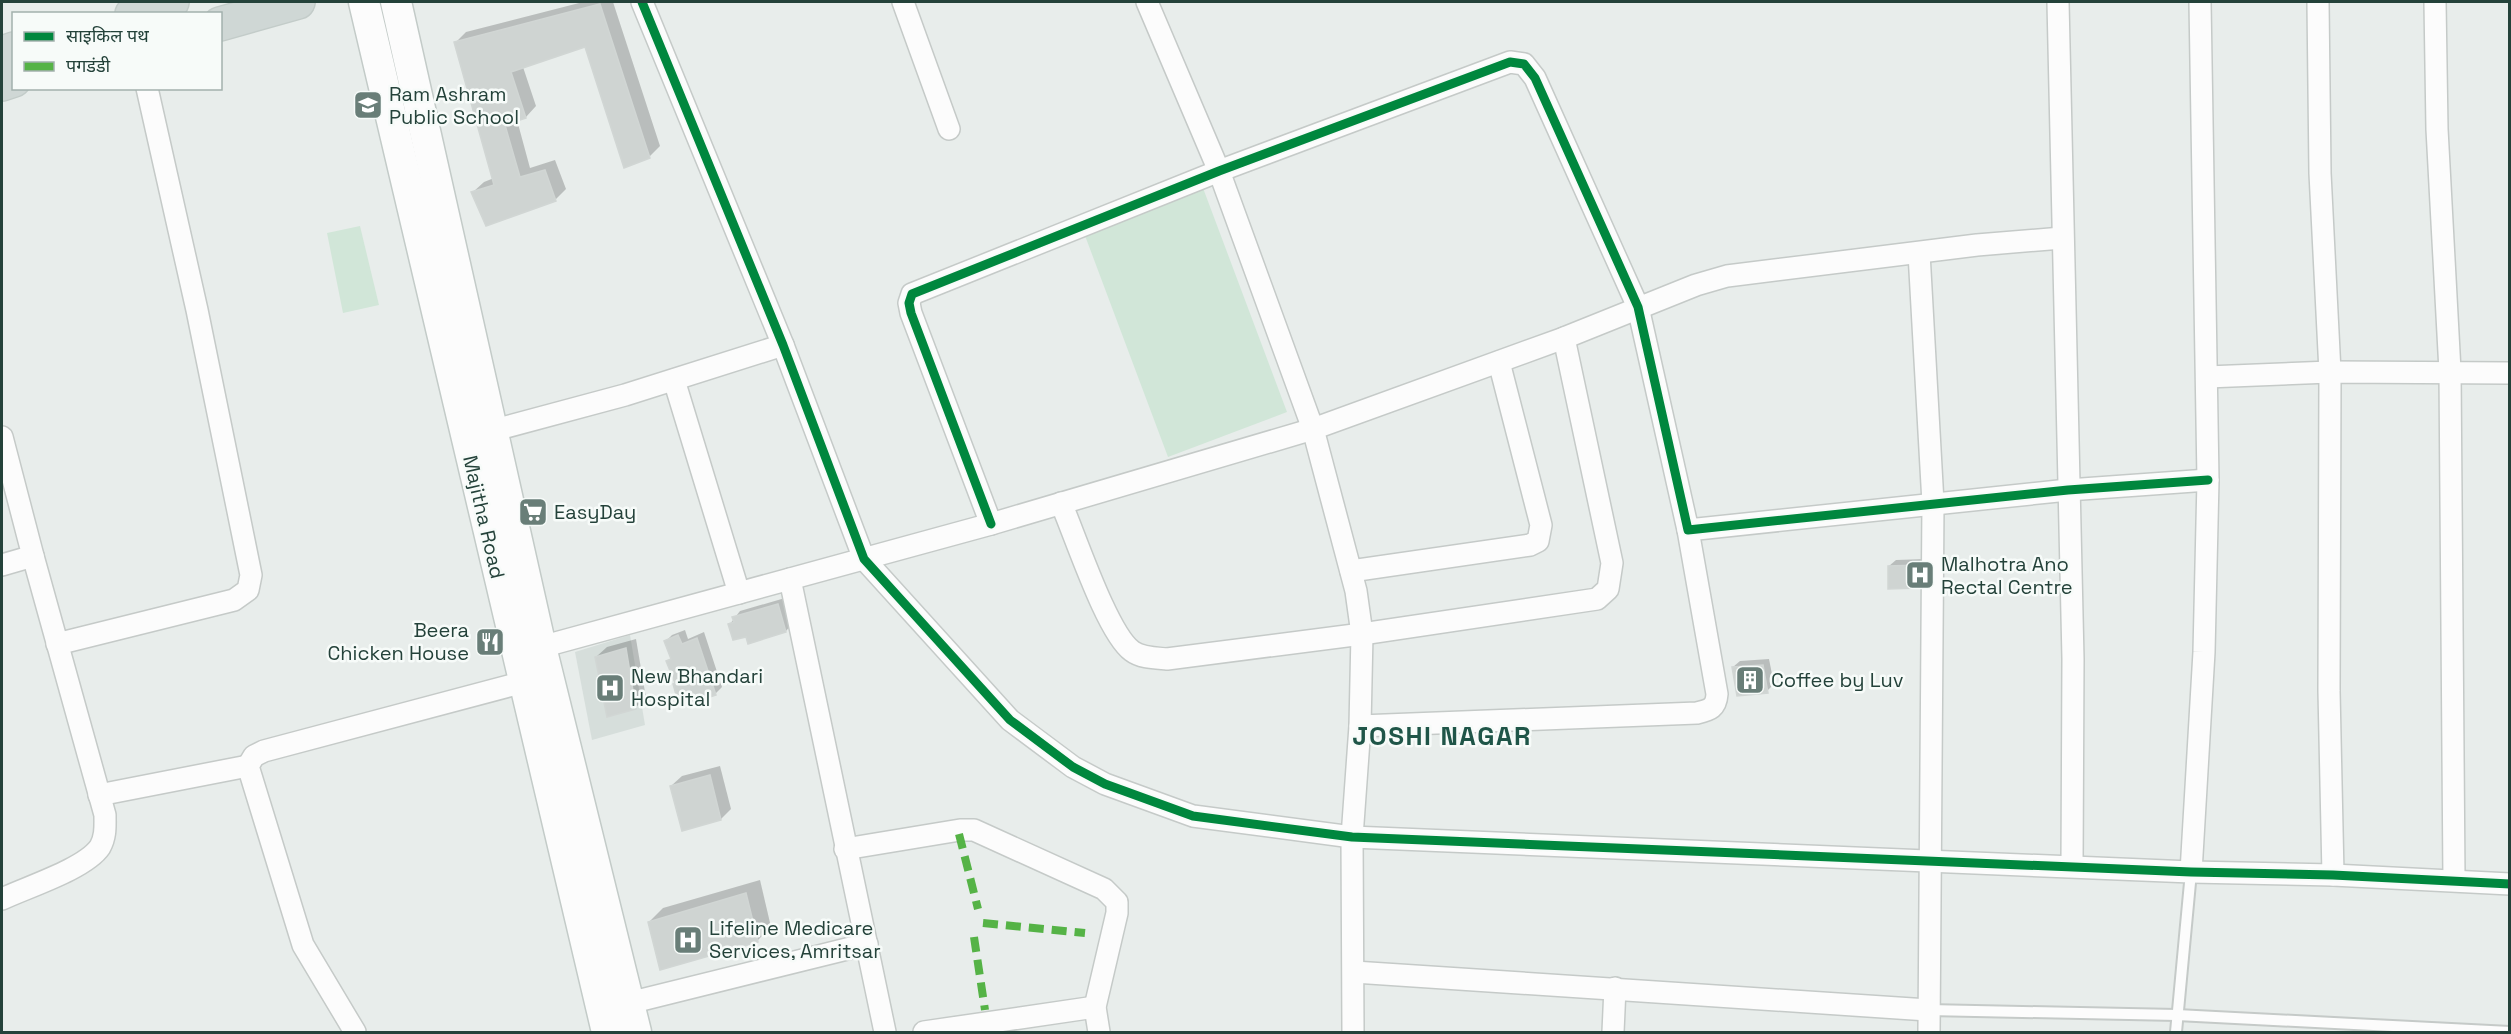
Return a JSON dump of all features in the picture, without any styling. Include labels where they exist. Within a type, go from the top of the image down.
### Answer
[{"type":"main road","points":[[139,12],[172,2]]},
{"type":"main road","points":[[222,23],[298,2]]},
{"type":"main road","name":"Majitha Road","points":[[364,2],[478,434],[541,647],[636,1032]]},
{"type":"main road","name":"Majitha Road","points":[[396,2],[524,682],[607,1032]]},
{"type":"street","points":[[642,2],[783,345],[864,559],[1010,720],[1073,767],[1105,784],[1193,816],[1352,837],[2191,872],[2333,875],[2510,884]]},
{"type":"street","points":[[903,2],[949,129]]},
{"type":"street","points":[[1147,2],[1219,171],[1313,429],[1351,571],[1362,634],[1360,726],[1352,837],[1353,1032]]},
{"type":"street","points":[[2058,2],[2073,659],[2072,866]]},
{"type":"street","points":[[2191,872],[2204,652],[2208,480],[2200,2]]},
{"type":"street","points":[[2318,2],[2320,173],[2330,372],[2329,691],[2333,875]]},
{"type":"street","points":[[2435,2],[2437,129],[2450,371],[2454,880]]},
{"type":"street","points":[[991,524],[911,313],[909,298],[920,290],[1219,171],[1510,62],[1519,61],[1535,78],[1638,307],[1688,530],[1717,694],[1716,703],[1710,710],[1697,713],[1360,726]]},
{"type":"street","points":[[57,644],[234,600],[248,590],[251,575],[236,512],[197,310],[147,90]]},
{"type":"street","points":[[541,647],[991,524],[1313,429],[1727,276],[1977,245],[2062,238]]},
{"type":"street","points":[[1919,253],[1933,503],[1929,1032]]},
{"type":"street","points":[[1061,503],[1114,631],[1134,653],[1167,659],[1362,634],[1598,599],[1608,590],[1612,563],[1564,338]]},
{"type":"street","points":[[478,434],[674,380],[783,345]]},
{"type":"street","points":[[1351,571],[1530,545],[1538,541],[1541,525],[1499,362]]},
{"type":"street","points":[[2207,377],[2330,372],[2510,373]]},
{"type":"street","points":[[674,380],[739,593]]},
{"type":"street","points":[[2,437],[99,795],[106,832],[101,845],[90,859],[2,899]]},
{"type":"street","points":[[1688,530],[2068,490],[2208,480]]},
{"type":"street","points":[[2,565],[33,556]]},
{"type":"street","points":[[789,579],[885,1032]]},
{"type":"street","points":[[355,1032],[303,945],[250,779],[248,766],[254,756],[264,751],[524,682]]},
{"type":"street","points":[[99,795],[248,766]]},
{"type":"street","points":[[845,849],[960,830],[974,830],[1104,889],[1117,902],[1117,912],[1095,1007],[1099,1032]]},
{"type":"street","points":[[629,1003],[867,944]]},
{"type":"street","points":[[1354,972],[1928,1010]]},
{"type":"street","points":[[1613,1032],[1614,988]]},
{"type":"street","points":[[924,1032],[1095,1007]]},
{"type":"lane","points":[[2176,1032],[2191,872]]},
{"type":"lane","points":[[1928,1010],[2177,1015],[2510,1032]]},
{"type":"shaded area","name":"New Bhandari Hospital","points":[[630,635],[645,725],[592,740],[575,652]]},
{"type":"green space","points":[[1203,188],[1287,412],[1168,457],[1084,233]]},
{"type":"green space","points":[[360,226],[379,305],[343,313],[327,233]]},
{"type":"building","points":[[600,4],[650,158],[624,168],[585,47],[511,72],[526,118],[505,125],[520,177],[545,170],[556,201],[486,226],[471,192],[494,185],[454,42]]},
{"type":"building","points":[[1920,565],[1920,588],[1888,589],[1888,566]]},
{"type":"building","points":[[778,604],[786,632],[748,644],[746,637],[733,640],[728,624],[734,622],[732,617]]},
{"type":"building","points":[[678,635],[682,644],[697,638],[716,695],[688,704],[685,696],[677,698],[673,684],[675,683],[666,661],[671,659],[664,641]]},
{"type":"building","points":[[626,648],[636,709],[607,717],[595,657]]},
{"type":"building","name":"Coffee by Luv","points":[[1763,665],[1768,693],[1737,696],[1732,667]]},
{"type":"building","points":[[710,775],[721,820],[682,831],[670,786]]},
{"type":"building","points":[[746,893],[758,942],[660,970],[648,922]]},
{"type":"marked path","points":[[959,834],[978,909]]},
{"type":"marked path","points":[[983,923],[1085,933]]},
{"type":"marked path","points":[[974,937],[985,1010]]},
{"type":"cycle path","points":[[642,2],[783,345],[864,559],[1010,720],[1073,767],[1105,784],[1193,816],[1352,837],[2191,872],[2333,875],[2510,884]]},
{"type":"cycle path","points":[[991,524],[911,313],[909,303],[912,294],[1219,171],[1510,62],[1524,64],[1535,78],[1638,307],[1688,530],[2068,490],[2208,480]]},
{"type":"place","name":"Ram Ashram Public School","points":[[368,105]]},
{"type":"place","name":"EasyDay","points":[[533,512]]},
{"type":"place","name":"Malhotra Ano Rectal Centre","points":[[1920,575]]},
{"type":"place","name":"Beera Chicken House","points":[[490,642]]},
{"type":"place","name":"Coffee by Luv","points":[[1750,680]]},
{"type":"place","name":"New Bhandari Hospital","points":[[610,688]]},
{"type":"place","name":"Lifeline Medicare Services, Amritsar","points":[[688,940]]},
{"type":"district","name":"JOSHI NAGAR","points":[[1442,736]]}]
